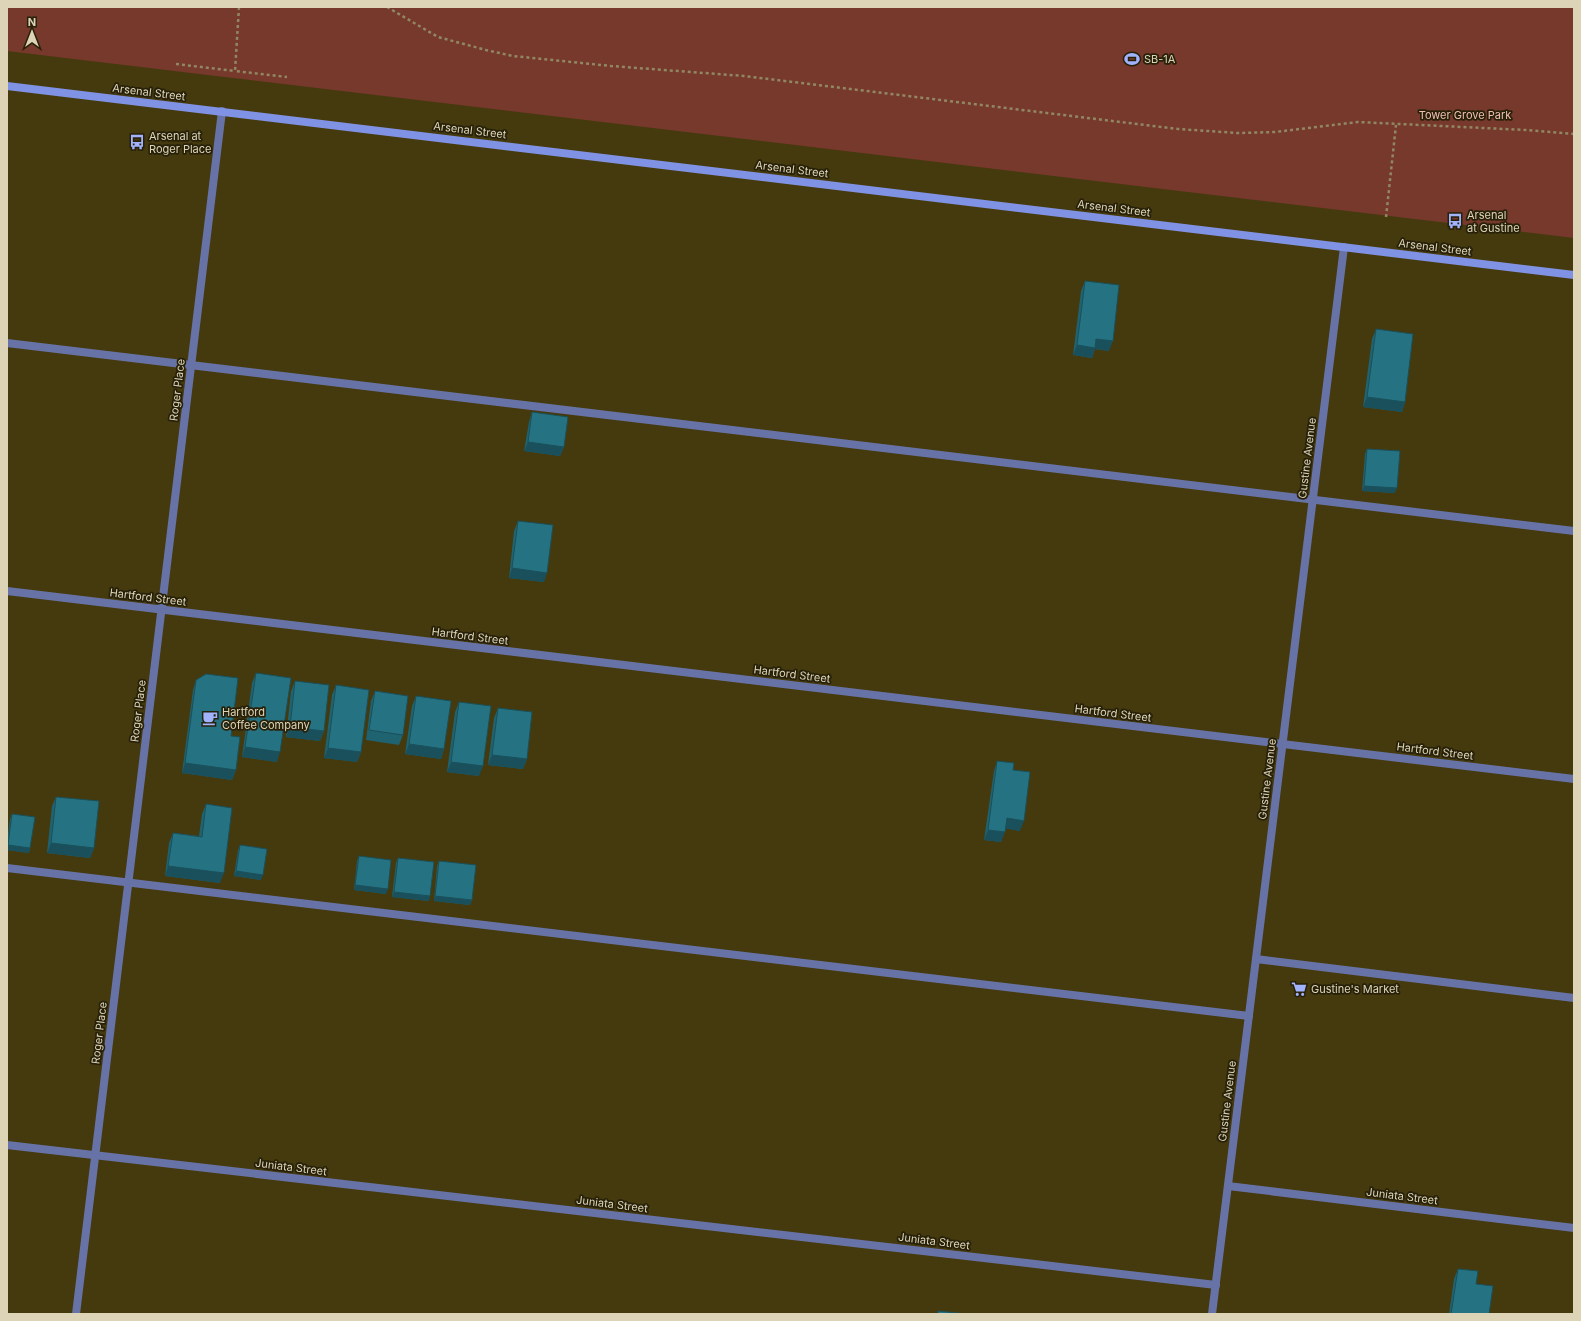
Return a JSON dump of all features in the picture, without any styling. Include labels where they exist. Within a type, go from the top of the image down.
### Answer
[{"type":"main road","name":"Arsenal Street","points":[[7,86],[1574,275]]},
{"type":"street","name":"Roger Place","points":[[76,1314],[222,111]]},
{"type":"street","name":"Gustine Avenue","points":[[1212,1314],[1344,247]]},
{"type":"street","points":[[7,343],[191,364],[1312,501],[1574,531]]},
{"type":"street","name":"Hartford Street","points":[[7,591],[1574,779]]},
{"type":"street","points":[[7,868],[1249,1016]]},
{"type":"street","points":[[1256,959],[1574,998]]},
{"type":"street","name":"Juniata Street","points":[[7,1145],[1216,1285]]},
{"type":"street","name":"Juniata Street","points":[[1228,1186],[1574,1228]]},
{"type":"path","points":[[235,71],[239,7]]},
{"type":"path","points":[[387,7],[438,37],[459,44],[513,56],[611,66],[744,76],[1178,129],[1238,133],[1275,132],[1358,122],[1526,130],[1574,134]]},
{"type":"path","points":[[176,64],[287,77]]},
{"type":"path","points":[[1386,217],[1396,124]]},
{"type":"green space","name":"Tower Grove Park","points":[[7,7],[1574,7],[1574,238],[7,51]]},
{"type":"building","points":[[1085,281],[1119,285],[1113,341],[1096,339],[1095,348],[1077,345]]},
{"type":"building","points":[[1376,329],[1413,334],[1405,402],[1367,397]]},
{"type":"building","points":[[532,412],[568,417],[564,447],[528,442]]},
{"type":"building","points":[[1367,449],[1400,451],[1397,488],[1364,486]]},
{"type":"building","points":[[518,521],[553,525],[547,573],[512,568]]},
{"type":"building","points":[[256,673],[291,678],[280,752],[245,747]]},
{"type":"building","name":"Hartford Coffee Company","points":[[206,674],[238,678],[231,736],[240,737],[236,770],[185,763],[196,680]]},
{"type":"building","points":[[295,681],[329,685],[324,731],[290,727]]},
{"type":"building","points":[[336,685],[369,690],[361,752],[328,748]]},
{"type":"building","points":[[375,691],[408,696],[403,735],[369,730]]},
{"type":"building","points":[[416,696],[451,701],[444,749],[409,744]]},
{"type":"building","points":[[459,702],[491,706],[483,766],[451,762]]},
{"type":"building","points":[[498,708],[532,712],[527,759],[492,755]]},
{"type":"building","points":[[997,761],[1014,763],[1013,770],[1030,772],[1024,821],[1007,818],[1005,832],[988,830]]},
{"type":"building","points":[[56,797],[99,801],[94,848],[51,843]]},
{"type":"building","points":[[206,804],[232,808],[224,873],[168,866],[173,833],[202,837]]},
{"type":"building","points":[[12,814],[35,817],[30,848],[8,845]]},
{"type":"building","points":[[240,845],[267,849],[263,875],[236,871]]},
{"type":"building","points":[[359,856],[391,860],[388,889],[355,885]]},
{"type":"building","points":[[398,858],[434,862],[430,896],[394,892]]},
{"type":"building","points":[[439,861],[476,865],[472,900],[435,896]]},
{"type":"building","points":[[1458,1269],[1478,1271],[1476,1284],[1493,1286],[1489,1314],[1451,1314]]},
{"type":"building","points":[[938,1311],[967,1314],[938,1314]]},
{"type":"place","name":"SB-1A","points":[[1132,59]]},
{"type":"place","name":"Arsenal at Roger Place","points":[[137,142]]},
{"type":"place","name":"Arsenal at Gustine","points":[[1455,221]]},
{"type":"place","name":"Hartford Coffee Company","points":[[210,718]]},
{"type":"place","name":"Gustine's Market","points":[[1299,989]]}]
